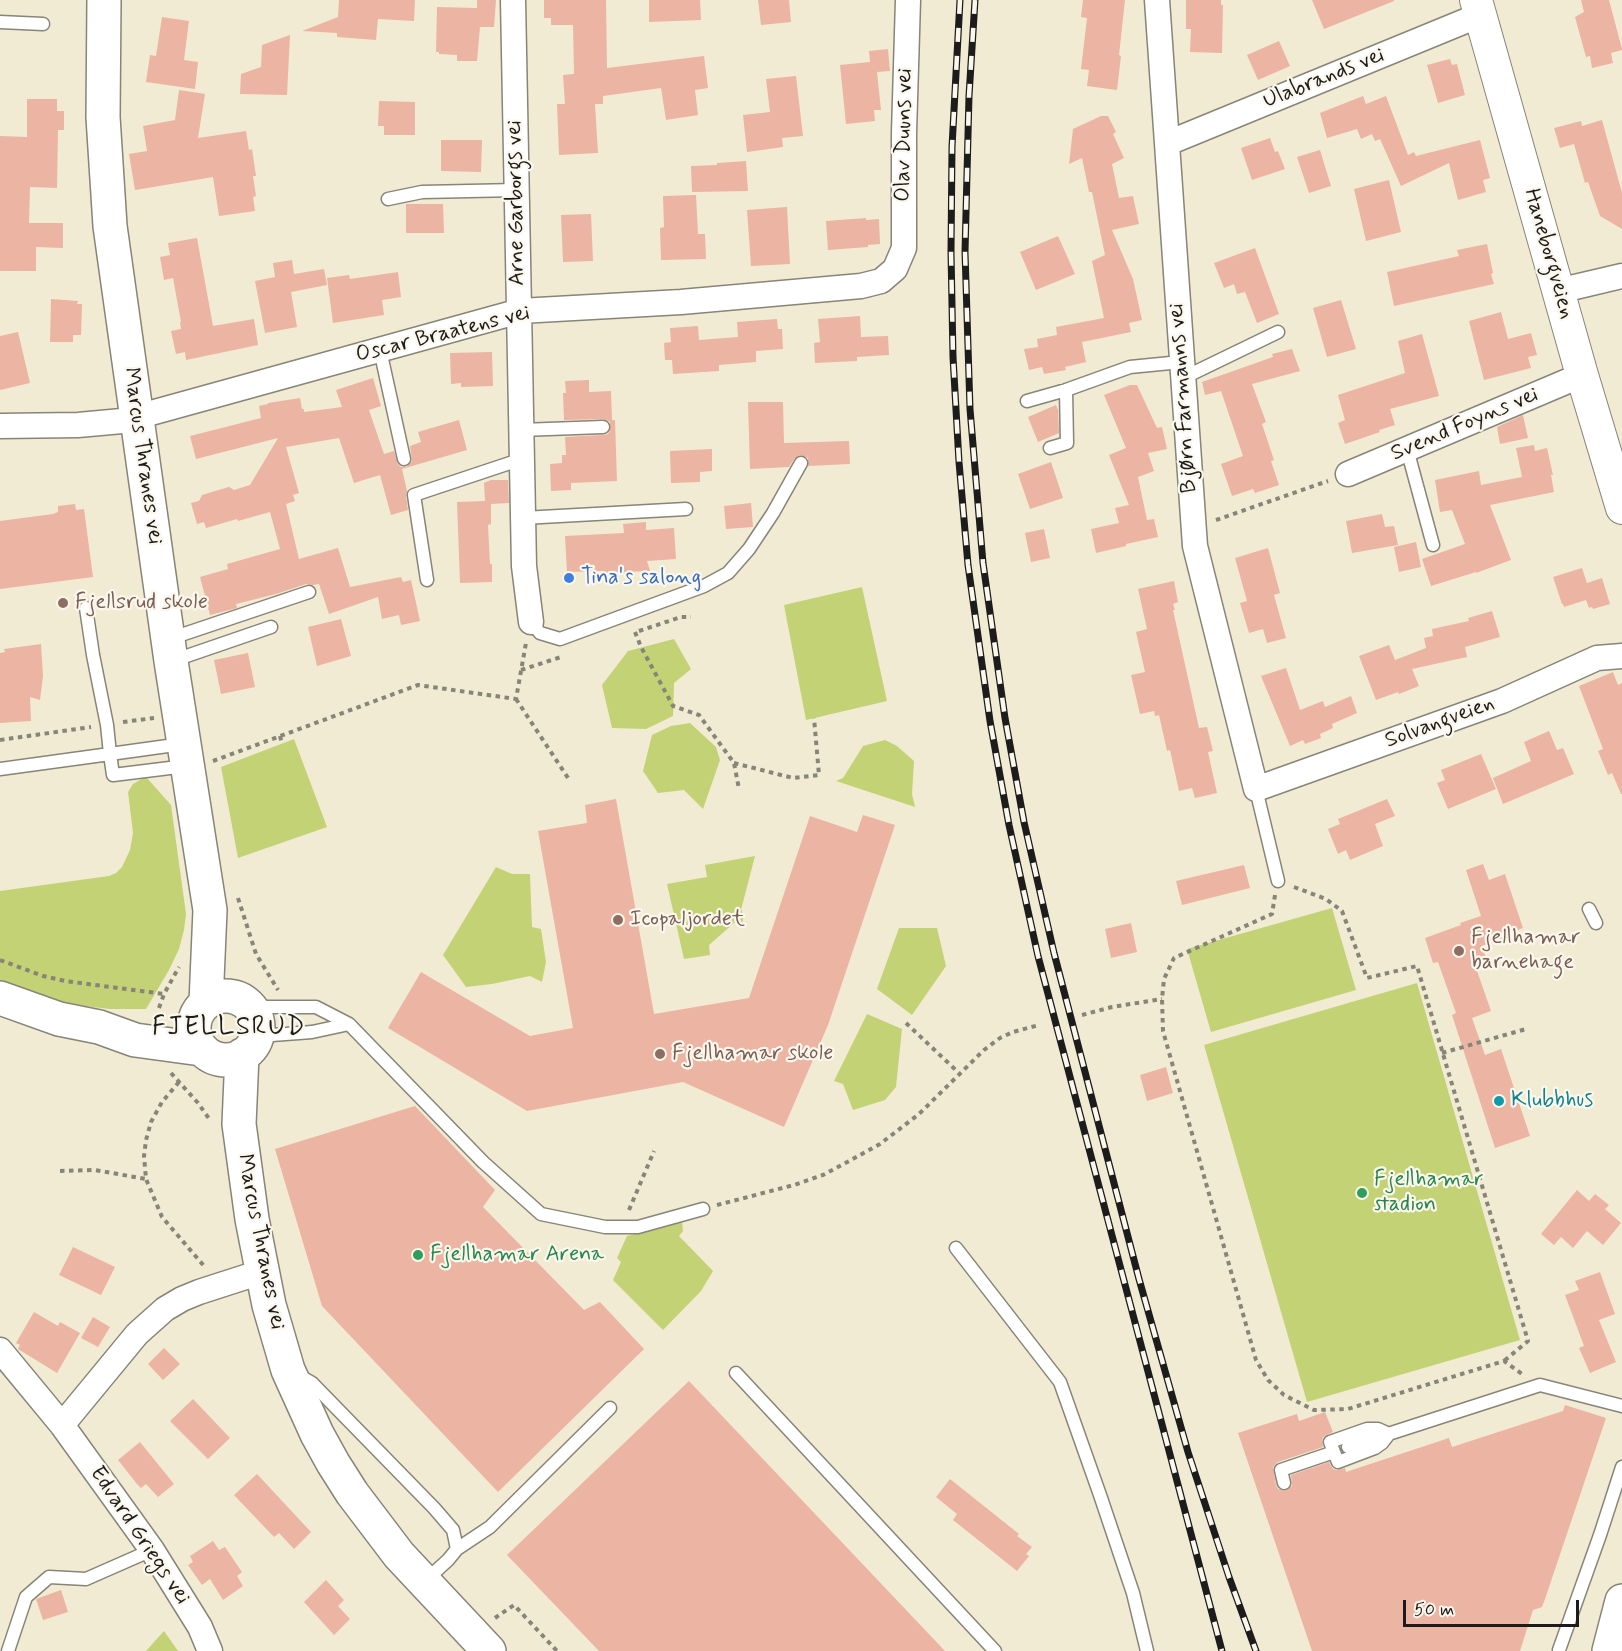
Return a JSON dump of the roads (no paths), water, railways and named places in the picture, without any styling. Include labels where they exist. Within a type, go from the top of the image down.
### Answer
[{"type":"main road","name":"Marcus Thranes vei","points":[[104,0],[103,117],[117,280],[169,650],[192,758],[210,910],[224,943],[222,1006]]},
{"type":"main road","points":[[0,998],[59,1019],[99,1027],[135,1040],[228,1050],[258,1030],[257,1022],[222,1006],[178,1019],[99,1027]]},
{"type":"main road","points":[[222,1006],[194,1024],[194,1033],[196,1041],[228,1050]]},
{"type":"main road","name":"Marcus Thranes vei","points":[[228,1050],[226,1125],[269,1305],[288,1370],[302,1404],[352,1493],[393,1547],[489,1651]]},
{"type":"main road","points":[[1609,1651],[1622,1601]]},
{"type":"street","name":"Arne Garborgs vei","points":[[513,0],[524,566],[531,622]]},
{"type":"street","name":"Olav Duuns vei","points":[[896,269],[903,248],[908,0]]},
{"type":"street","name":"Bjørn Farmanns vei","points":[[1157,0],[1195,546],[1256,789]]},
{"type":"street","name":"Ulabrands vei","points":[[1168,143],[1478,8]]},
{"type":"street","name":"Haneborgveien","points":[[1478,8],[1622,508]]},
{"type":"street","name":"Oscar Braatens vei","points":[[0,426],[108,424],[136,418],[520,311],[681,302],[861,286],[881,280],[896,269]]},
{"type":"street","points":[[1558,291],[1622,276]]},
{"type":"street","name":"Svend Foyns vei","points":[[1348,474],[1582,375]]},
{"type":"street","name":"Solvangveien","points":[[1256,789],[1502,701],[1597,658],[1622,656]]},
{"type":"street","points":[[62,1425],[137,1334],[165,1310],[182,1299],[261,1272]]},
{"type":"street","name":"Edvard Griegs vei","points":[[0,1350],[62,1425],[152,1550],[200,1627],[210,1651]]},
{"type":"lane","points":[[0,22],[43,24]]},
{"type":"lane","points":[[388,199],[422,192],[517,190]]},
{"type":"lane","points":[[1027,401],[1130,367],[1182,370],[1278,332]]},
{"type":"lane","points":[[380,350],[404,459]]},
{"type":"lane","points":[[1050,448],[1067,444],[1066,390]]},
{"type":"lane","points":[[521,430],[603,427]]},
{"type":"lane","points":[[1407,449],[1433,545]]},
{"type":"lane","points":[[427,580],[414,495],[522,459]]},
{"type":"lane","points":[[531,622],[540,633],[560,639],[704,586],[728,573],[749,549],[773,513],[801,463]]},
{"type":"lane","points":[[523,518],[686,509]]},
{"type":"lane","points":[[169,650],[309,592]]},
{"type":"lane","points":[[86,608],[113,776],[192,758]]},
{"type":"lane","points":[[169,650],[271,627]]},
{"type":"lane","points":[[0,769],[110,754],[192,758]]},
{"type":"lane","points":[[1256,789],[1278,881]]},
{"type":"lane","points":[[1589,909],[1596,923]]},
{"type":"lane","points":[[222,1006],[316,1007],[349,1024],[483,1162],[541,1214],[605,1227],[638,1227],[703,1209]]},
{"type":"lane","points":[[228,1050],[272,1035],[312,1032],[349,1024]]},
{"type":"lane","points":[[956,1248],[1060,1382],[1132,1593],[1147,1651]]},
{"type":"lane","points":[[288,1370],[312,1383],[434,1508],[453,1530],[457,1549]]},
{"type":"lane","points":[[736,1373],[995,1651]]},
{"type":"lane","points":[[1348,1447],[1540,1384],[1622,1406]]},
{"type":"lane","points":[[424,1582],[457,1549],[490,1527],[610,1408]]},
{"type":"lane","points":[[1378,1429],[1389,1434],[1376,1448],[1338,1462],[1330,1442],[1367,1430],[1378,1429]]},
{"type":"lane","points":[[1284,1483],[1281,1470],[1334,1452]]},
{"type":"lane","points":[[1559,1650],[1622,1467]]},
{"type":"lane","points":[[8,1651],[26,1597],[49,1577],[86,1579],[152,1550]]},
{"type":"railway","points":[[960,0],[952,147],[953,357],[968,565],[990,721],[1009,825],[1038,956],[1222,1651]]},
{"type":"railway","points":[[975,0],[969,96],[965,252],[970,409],[983,563],[1005,718],[1024,822],[1054,953],[1139,1279],[1188,1452],[1256,1651]]},
{"type":"place","name":"Tina's salong","points":[[569,578]]},
{"type":"place","name":"Fjellsrud skole","points":[[63,603]]},
{"type":"place","name":"Icopaljordet","points":[[618,920]]},
{"type":"place","name":"Fjellhamar barnehage","points":[[1459,951]]},
{"type":"place","name":"Fjellhamar skole","points":[[660,1054]]},
{"type":"place","name":"Klubbhus","points":[[1499,1101]]},
{"type":"place","name":"Fjellhamar stadion","points":[[1362,1193]]},
{"type":"place","name":"Fjellhamar Arena","points":[[418,1255]]},
{"type":"district","name":"FJELLSRUD","points":[[229,1029]]}]
